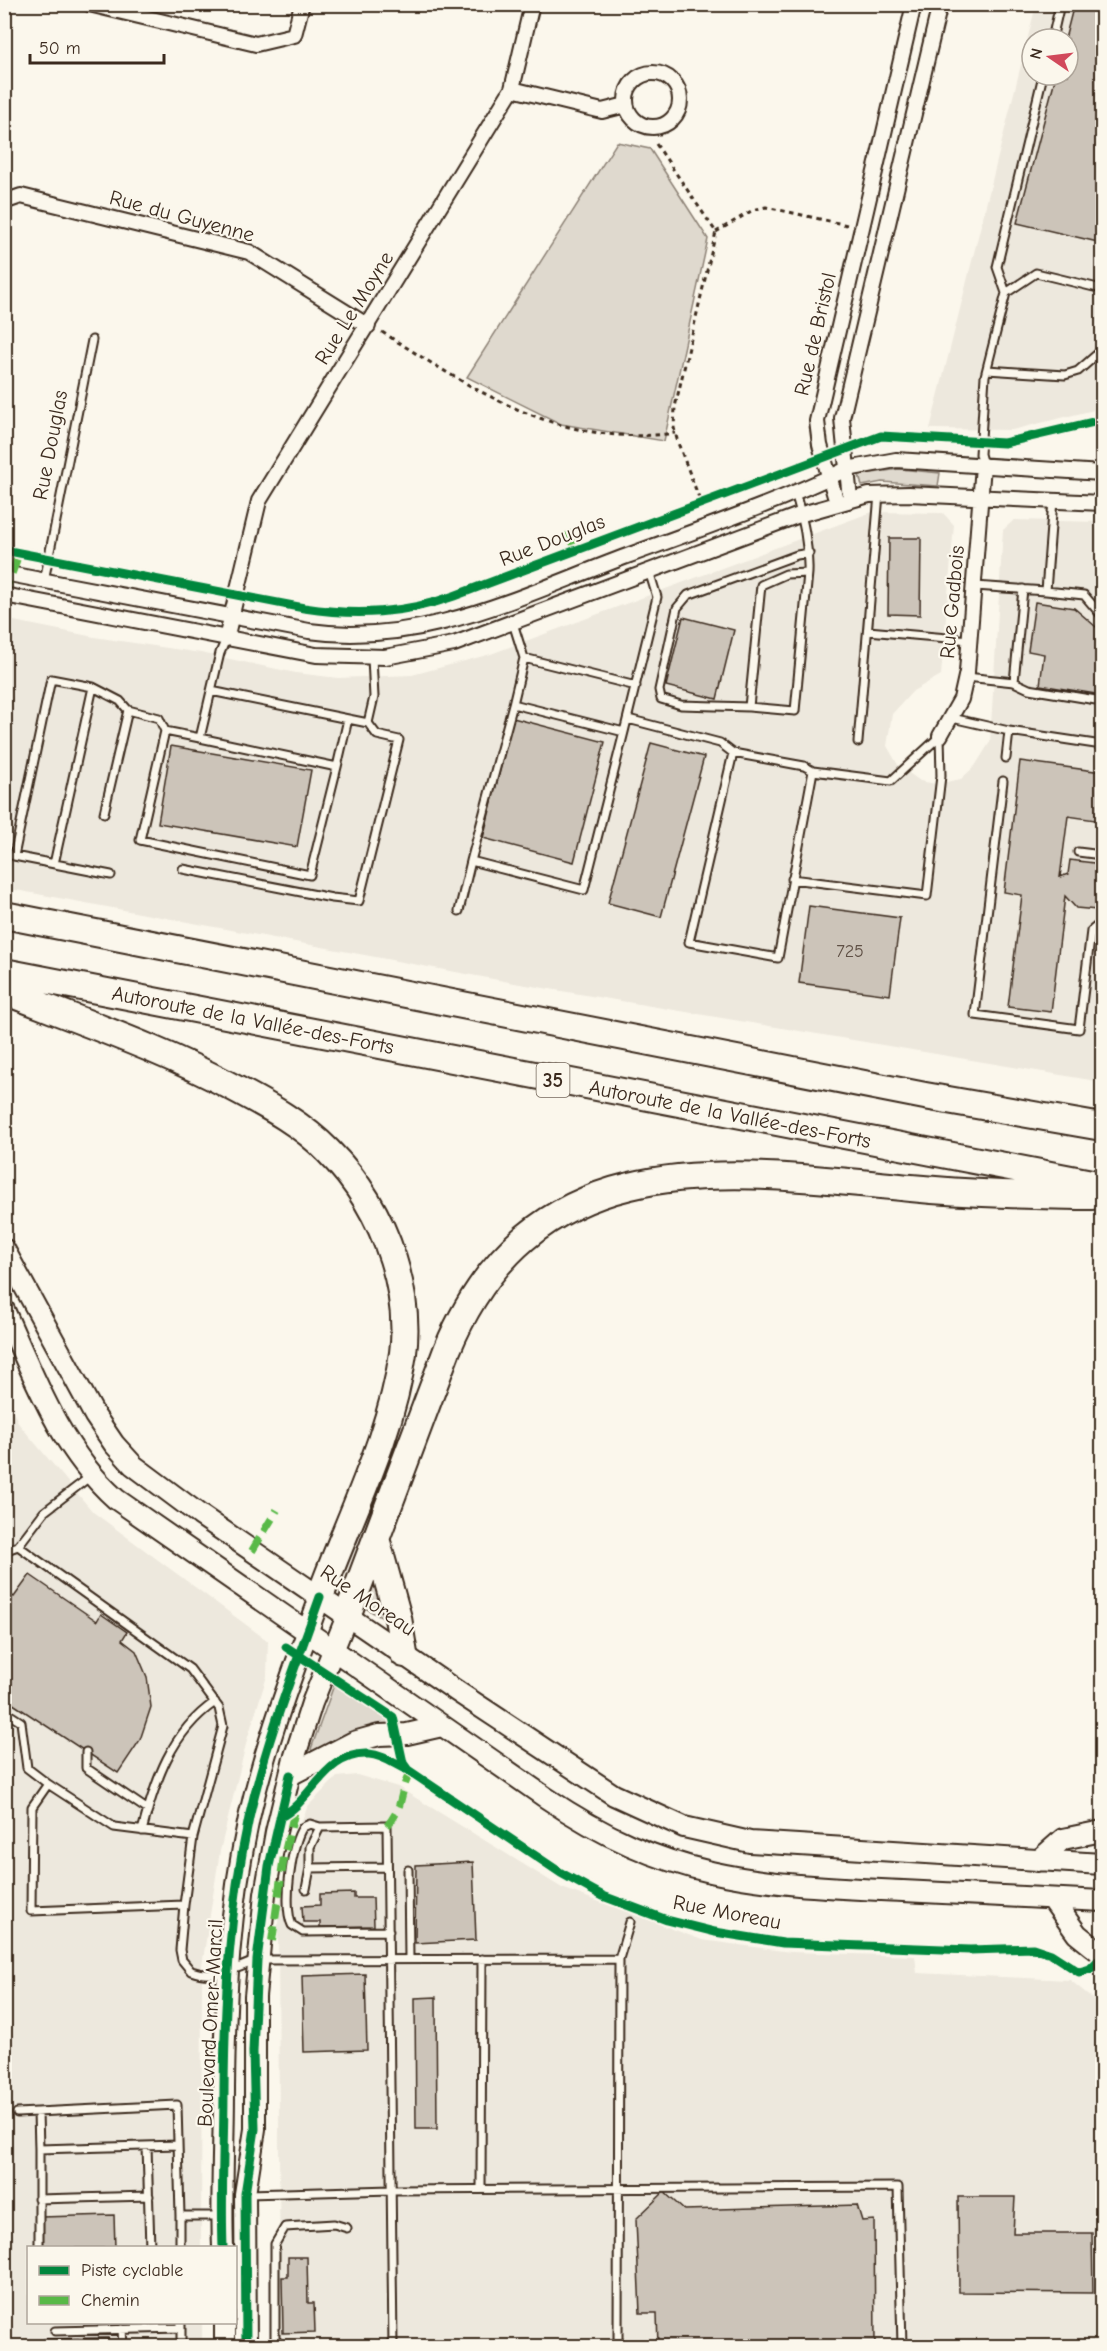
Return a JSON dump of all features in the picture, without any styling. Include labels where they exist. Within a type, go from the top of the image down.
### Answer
[{"type":"highway","points":[[4,915],[925,1096],[1102,1125]]},
{"type":"highway","name":"Autoroute de la Vallée-des-Forts","points":[[4,972],[1102,1185]]},
{"type":"highway","points":[[4,991],[195,1067],[268,1106],[327,1149],[369,1203],[395,1266],[402,1299],[404,1350],[398,1384],[383,1433],[320,1597]]},
{"type":"highway","points":[[348,1616],[447,1350],[464,1311],[484,1280],[509,1251],[536,1228],[570,1207],[639,1183],[707,1176],[799,1178],[986,1195],[1102,1196]]},
{"type":"highway","points":[[377,1542],[398,1618],[404,1654]]},
{"type":"street","points":[[89,4],[256,44],[294,35],[302,4]]},
{"type":"street","name":"Rue Le Moyne","points":[[226,639],[259,501],[512,89],[532,4]]},
{"type":"street","name":"Rue de Bristol","points":[[843,501],[830,477],[820,445],[817,421],[914,4]]},
{"type":"street","points":[[843,501],[847,469],[842,418],[940,4]]},
{"type":"street","points":[[653,73],[671,79],[680,95],[680,105],[673,120],[658,127],[641,125],[629,113],[626,105],[629,87],[636,80],[653,73]]},
{"type":"street","points":[[512,89],[602,111],[626,105]]},
{"type":"street","points":[[873,173],[899,180]]},
{"type":"street","name":"Rue du Guyenne","points":[[4,202],[21,196],[249,252],[368,326]]},
{"type":"street","name":"Rue Douglas","points":[[4,573],[231,617],[345,635],[379,635],[420,628],[480,611],[795,492],[847,469],[890,460],[1102,473]]},
{"type":"street","name":"Rue Gadbois","points":[[940,736],[961,699],[966,677],[983,465]]},
{"type":"street","points":[[4,596],[316,655],[372,658],[438,648],[513,623],[802,514],[843,501],[879,494],[1102,503]]},
{"type":"street","name":"Rue Moreau","points":[[4,1249],[94,1416],[122,1454],[158,1486],[600,1787],[648,1812],[692,1829],[770,1844],[1102,1864]]},
{"type":"street","name":"Rue Moreau","points":[[4,1310],[49,1409],[72,1449],[92,1475],[135,1513],[593,1828],[636,1850],[692,1869],[774,1884],[1102,1901]]},
{"type":"street","name":"Boulevard Omer-Marcil","points":[[223,2246],[221,2195],[226,1974],[236,1886],[253,1801],[277,1713],[320,1597]]},
{"type":"street","name":"Boulevard Omer-Marcil","points":[[246,2346],[245,2194],[255,2129],[253,2052],[257,1960],[269,1866],[290,1775],[312,1703],[348,1616]]},
{"type":"street","points":[[290,1775],[354,1742],[379,1735],[407,1734],[442,1726]]},
{"type":"street","points":[[1038,1861],[1063,1839],[1102,1831]]},
{"type":"street","points":[[1052,1899],[1077,1934],[1102,1954]]},
{"type":"street","points":[[221,2195],[245,2194]]},
{"type":"street","points":[[225,2324],[225,2346]]},
{"type":"lane","points":[[1055,27],[1060,4]]},
{"type":"lane","points":[[983,465],[980,454],[987,370],[1006,293],[997,267],[1040,87]]},
{"type":"lane","points":[[1006,293],[1036,273],[1102,289]]},
{"type":"lane","name":"Rue Douglas","points":[[44,581],[92,340]]},
{"type":"lane","points":[[987,370],[1072,374],[1102,350]]},
{"type":"lane","points":[[795,492],[802,514],[809,553],[795,711],[681,705],[661,699],[658,690],[678,606],[688,595],[797,555],[809,553]]},
{"type":"lane","points":[[858,742],[879,494]]},
{"type":"lane","points":[[1046,591],[1053,501]]},
{"type":"lane","points":[[471,861],[584,890],[657,597],[649,571]]},
{"type":"lane","points":[[749,707],[761,585],[786,574],[808,573]]},
{"type":"lane","points":[[975,586],[1084,595],[1102,616]]},
{"type":"lane","points":[[1014,682],[1023,590]]},
{"type":"lane","points":[[459,910],[524,658],[513,623]]},
{"type":"lane","points":[[868,631],[970,640]]},
{"type":"lane","points":[[200,738],[220,653],[226,639]]},
{"type":"lane","points":[[368,723],[374,697],[372,658]]},
{"type":"lane","points":[[524,658],[636,686]]},
{"type":"lane","points":[[966,677],[1014,682],[1029,689],[1102,701]]},
{"type":"lane","points":[[111,875],[14,856],[51,679],[93,687],[120,701],[128,710],[159,717],[165,731],[140,840],[310,875],[348,719]]},
{"type":"lane","points":[[54,864],[93,687]]},
{"type":"lane","points":[[183,869],[359,901],[399,740],[377,735],[368,723],[211,692]]},
{"type":"lane","points":[[513,704],[624,732]]},
{"type":"lane","points":[[104,813],[128,710]]},
{"type":"lane","points":[[952,718],[1009,731],[1102,745]]},
{"type":"lane","points":[[627,719],[720,743],[733,753],[804,766],[813,771],[891,781],[940,736]]},
{"type":"lane","points":[[165,731],[337,767]]},
{"type":"lane","points":[[1006,758],[1009,731]]},
{"type":"lane","points":[[792,879],[927,896],[941,776],[940,736]]},
{"type":"lane","points":[[733,753],[689,942],[777,958],[813,771]]},
{"type":"lane","points":[[1003,781],[975,1015],[1079,1029],[1091,931],[1102,922]]},
{"type":"lane","points":[[1078,852],[1102,855]]},
{"type":"lane","points":[[4,1551],[18,1546],[44,1512],[92,1475]]},
{"type":"lane","points":[[18,1546],[172,1653],[204,1684],[223,1718],[193,1837],[180,1950],[186,1966],[198,1974],[226,1974],[257,1960],[619,1959]]},
{"type":"lane","points":[[142,1831],[157,1779],[183,1730],[194,1717],[215,1702]]},
{"type":"lane","points":[[4,1711],[21,1722],[27,1768],[105,1822],[114,1827],[193,1837]]},
{"type":"lane","points":[[86,1752],[86,1768],[148,1809]]},
{"type":"lane","points":[[48,1784],[32,1807],[31,1911],[184,1905]]},
{"type":"lane","points":[[389,1931],[303,1932],[292,1925],[289,1913],[294,1846],[303,1827],[310,1824],[320,1827],[387,1826],[389,1931],[392,2190],[393,2346]]},
{"type":"lane","points":[[306,1889],[310,1868],[310,1846],[320,1827]]},
{"type":"lane","points":[[310,1868],[387,1866]]},
{"type":"lane","points":[[408,1870],[409,1959]]},
{"type":"lane","points":[[618,2346],[619,1959],[630,1922]]},
{"type":"lane","points":[[481,2190],[482,1959]]},
{"type":"lane","points":[[17,2113],[177,2105],[180,2246]]},
{"type":"lane","points":[[38,2112],[39,2246]]},
{"type":"lane","points":[[39,2149],[178,2145]]},
{"type":"lane","points":[[147,2146],[150,2246]]},
{"type":"lane","points":[[245,2194],[392,2190],[898,2187],[902,2346]]},
{"type":"lane","points":[[38,2199],[148,2196]]},
{"type":"lane","points":[[180,2216],[222,2216]]},
{"type":"lane","points":[[280,2346],[275,2338],[275,2244],[285,2228],[334,2224],[347,2228]]},
{"type":"lane","points":[[55,2331],[181,2325],[181,2346]]},
{"type":"lane","points":[[122,2329],[123,2346]]},
{"type":"path","points":[[656,144],[716,232]]},
{"type":"path","points":[[701,503],[675,433],[675,407],[716,232],[753,210],[766,207],[850,226]]},
{"type":"path","points":[[382,332],[461,382],[522,413],[575,427],[623,435],[675,433]]},
{"type":"path","points":[[690,507],[712,499]]},
{"type":"shaded area","points":[[1036,5],[1102,5],[1102,408],[1012,430],[930,429],[1020,69],[1020,87],[1080,87],[1080,27],[1030,27]]},
{"type":"shaded area","points":[[617,142],[650,149],[708,239],[664,441],[561,424],[467,377]]},
{"type":"shaded area","points":[[899,469],[940,473],[938,486],[882,482],[862,486],[859,475]]},
{"type":"shaded area","points":[[872,512],[943,513],[954,525],[941,675],[913,691],[892,714],[887,746],[898,765],[920,781],[936,784],[961,779],[975,766],[990,742],[1003,530],[1014,520],[1102,522],[1102,1082],[520,984],[5,888],[4,619],[94,637],[201,653],[296,673],[338,678],[412,675],[491,654]]},
{"type":"shaded area","points":[[4,1392],[19,1424],[93,1512],[268,1641],[267,1676],[247,1740],[220,1851],[202,1966],[201,2246],[27,2246],[27,2324],[202,2324],[202,2346],[5,2346]]},
{"type":"shaded area","points":[[375,1581],[386,1620],[365,1608]]},
{"type":"shaded area","points":[[334,1685],[392,1723],[352,1732],[314,1753],[311,1749]]},
{"type":"shaded area","points":[[357,1775],[398,1787],[562,1888],[702,1940],[791,1952],[915,1956],[917,1973],[1070,1980],[1102,2006],[1102,2346],[280,2346],[278,1922],[286,1856],[308,1806],[337,1777]]},
{"type":"building","points":[[1074,4],[1102,4],[1102,243],[1017,223],[1053,87],[1080,87],[1080,27],[1068,27]]},
{"type":"building","points":[[889,538],[921,538],[920,615],[888,614]]},
{"type":"building","points":[[1035,602],[1074,608],[1102,632],[1102,654],[1096,694],[1040,685],[1044,654],[1028,651]]},
{"type":"building","points":[[683,617],[734,630],[717,699],[666,686]]},
{"type":"building","points":[[513,718],[605,742],[574,862],[483,838]]},
{"type":"building","points":[[651,743],[704,757],[661,917],[608,903]]},
{"type":"building","points":[[171,746],[311,770],[297,847],[158,823]]},
{"type":"building","points":[[1020,761],[1102,772],[1102,821],[1068,816],[1060,877],[1068,874],[1070,860],[1102,864],[1102,904],[1097,910],[1076,908],[1065,896],[1051,1012],[1008,1007],[1022,895],[1004,892]]},
{"type":"building","points":[[809,906],[900,918],[890,995],[799,983]]},
{"type":"building","points":[[30,1575],[97,1621],[101,1614],[127,1632],[122,1640],[136,1651],[147,1677],[151,1707],[140,1740],[118,1773],[4,1698],[4,1591],[14,1597]]},
{"type":"building","points":[[473,1862],[476,1940],[415,1943],[416,1865]]},
{"type":"building","points":[[354,1893],[354,1898],[373,1898],[374,1926],[320,1927],[320,1922],[303,1922],[302,1906],[320,1905],[320,1894]]},
{"type":"building","points":[[365,1974],[367,2050],[304,2052],[302,1976]]},
{"type":"building","points":[[436,1997],[437,2129],[416,2129],[415,1998]]},
{"type":"building","points":[[664,2192],[684,2210],[857,2205],[862,2221],[874,2220],[875,2346],[658,2346],[657,2313],[640,2313],[636,2219]]},
{"type":"building","points":[[958,2197],[1015,2197],[1013,2233],[1092,2233],[1093,2293],[959,2292]]},
{"type":"building","points":[[114,2215],[115,2246],[42,2246],[41,2217]]},
{"type":"building","points":[[288,2257],[307,2257],[308,2303],[314,2303],[315,2332],[283,2333],[282,2277],[288,2277]]},
{"type":"building","points":[[108,2338],[108,2346],[45,2346],[44,2339]]},
{"type":"marked path","points":[[569,531],[576,550]]},
{"type":"marked path","points":[[4,595],[20,550]]},
{"type":"marked path","points":[[252,1551],[277,1510]]},
{"type":"marked path","points":[[387,1826],[397,1811],[404,1785],[411,1772]]},
{"type":"marked path","points":[[272,1941],[284,1856],[295,1810]]},
{"type":"cycle path","points":[[4,550],[323,611],[398,610],[454,596],[881,436],[1004,443],[1102,420]]},
{"type":"cycle path","points":[[223,2246],[222,2188],[229,1952],[242,1852],[264,1761],[320,1597]]},
{"type":"cycle path","points":[[286,1647],[393,1717],[403,1763],[408,1770],[561,1873],[603,1896],[667,1920],[715,1932],[783,1943],[970,1950],[1033,1948],[1051,1954],[1079,1972],[1090,1969],[1098,1961]]},
{"type":"cycle path","points":[[280,1817],[291,1810],[330,1769],[341,1760],[354,1755],[369,1754],[385,1758],[408,1770]]},
{"type":"cycle path","points":[[246,2346],[245,2194],[255,2129],[253,2052],[257,1960],[269,1866],[290,1775]]}]
